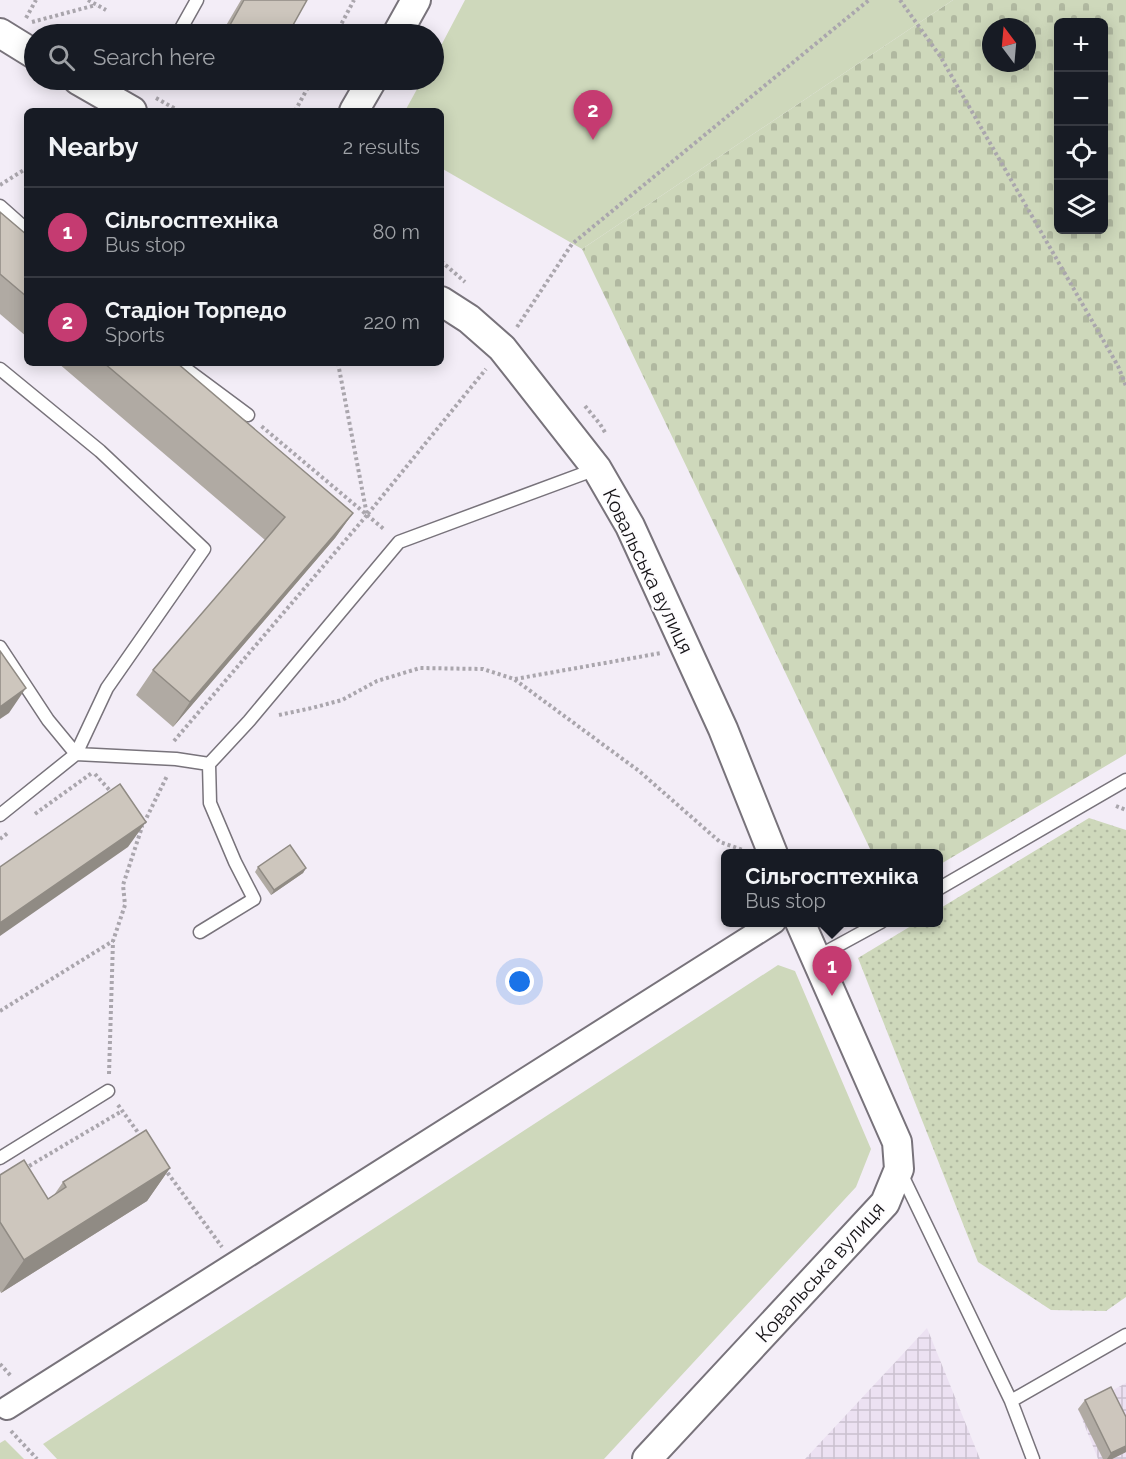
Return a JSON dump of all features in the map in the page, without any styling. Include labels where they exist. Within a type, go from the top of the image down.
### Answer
[{"type":"street","points":[[403,24],[416,0]]},
{"type":"street","points":[[0,33],[24,48]]},
{"type":"street","points":[[95,90],[127,108]]},
{"type":"street","points":[[356,108],[366,90]]},
{"type":"street","name":"Ковальська вулиця","points":[[444,303],[469,319],[502,348],[597,468],[630,526],[723,729],[771,849]]},
{"type":"street","points":[[4,1413],[766,927]]},
{"type":"street","name":"Ковальська вулиця","points":[[647,1459],[885,1203],[899,1169],[897,1142],[802,927]]},
{"type":"lane","points":[[184,24],[197,0]]},
{"type":"lane","points":[[0,206],[24,227]]},
{"type":"lane","points":[[182,366],[248,415]]},
{"type":"lane","points":[[0,369],[100,451],[204,549],[107,688],[76,754],[0,815]]},
{"type":"lane","points":[[200,932],[254,900],[210,803],[209,764],[249,721],[399,542],[597,468]]},
{"type":"lane","points":[[0,647],[48,720],[76,754],[176,759],[209,764]]},
{"type":"lane","points":[[943,887],[1126,780]]},
{"type":"lane","points":[[815,958],[872,927]]},
{"type":"lane","points":[[0,1158],[108,1091]]},
{"type":"lane","points":[[899,1169],[1011,1401],[1033,1459]]},
{"type":"lane","points":[[1011,1401],[1126,1335]]},
{"type":"path","points":[[36,0],[23,24],[96,5]]},
{"type":"path","points":[[88,0],[106,10]]},
{"type":"path","points":[[341,24],[354,0]]},
{"type":"path","points":[[517,327],[572,244],[869,0]]},
{"type":"path","points":[[900,0],[940,56],[1118,366],[1126,386]]},
{"type":"path","points":[[297,108],[307,90]]},
{"type":"path","points":[[0,185],[24,170]]},
{"type":"path","points":[[339,366],[367,515]]},
{"type":"path","points":[[143,1139],[108,1091],[113,941],[125,905],[123,885],[142,827],[176,759],[174,740],[367,515],[489,366]]},
{"type":"path","points":[[248,415],[367,515]]},
{"type":"path","points":[[514,679],[686,648]]},
{"type":"path","points":[[249,721],[312,708],[342,699],[377,681],[420,668],[483,669],[514,679],[639,771],[720,842],[739,849]]},
{"type":"path","points":[[76,754],[114,796]]},
{"type":"path","points":[[28,819],[93,772]]},
{"type":"path","points":[[135,819],[142,827]]},
{"type":"path","points":[[0,839],[19,825]]},
{"type":"path","points":[[0,1011],[113,941]]},
{"type":"path","points":[[20,1171],[122,1111]]},
{"type":"path","points":[[157,1159],[235,1264]]},
{"type":"path","points":[[4,1413],[38,1459]]},
{"type":"shaded area","points":[[927,1328],[980,1459],[805,1459]]},
{"type":"shaded area","points":[[1126,1383],[1126,1459],[1098,1459],[1078,1409]]},
{"type":"green space","points":[[465,0],[953,0],[582,249],[444,170],[444,108],[407,108],[417,90],[444,90],[444,40]]},
{"type":"green space","points":[[953,0],[1126,0],[1126,754],[943,863],[943,849],[870,849],[582,249]]},
{"type":"green space","points":[[1089,818],[1126,830],[1126,1297],[1106,1311],[1051,1310],[978,1262],[858,958],[909,927],[943,927],[943,907]]},
{"type":"green space","points":[[778,965],[795,971],[871,1149],[856,1187],[604,1459],[57,1459],[43,1444]]},
{"type":"green space","points":[[5,1440],[24,1459],[0,1459],[0,1443]]},
{"type":"building","points":[[244,0],[307,0],[294,24],[231,24]]},
{"type":"building","points":[[0,212],[24,232],[24,294],[0,274]]},
{"type":"building","points":[[108,366],[181,366],[353,513],[190,702],[153,670],[285,517]]},
{"type":"building","points":[[0,651],[26,688],[0,707]]},
{"type":"building","points":[[120,784],[146,822],[0,923],[0,867]]},
{"type":"building","points":[[290,845],[306,868],[274,890],[258,867]]},
{"type":"building","points":[[146,1130],[170,1168],[24,1260],[0,1222],[0,1175],[24,1160],[48,1199],[66,1187],[63,1182]]},
{"type":"building","points":[[1111,1387],[1126,1417],[1126,1446],[1111,1453],[1085,1400]]},
{"type":"place","name":"Стадіон Торпедо","points":[[593,140]]},
{"type":"place","name":"Сільгосптехніка","points":[[832,996]]}]
